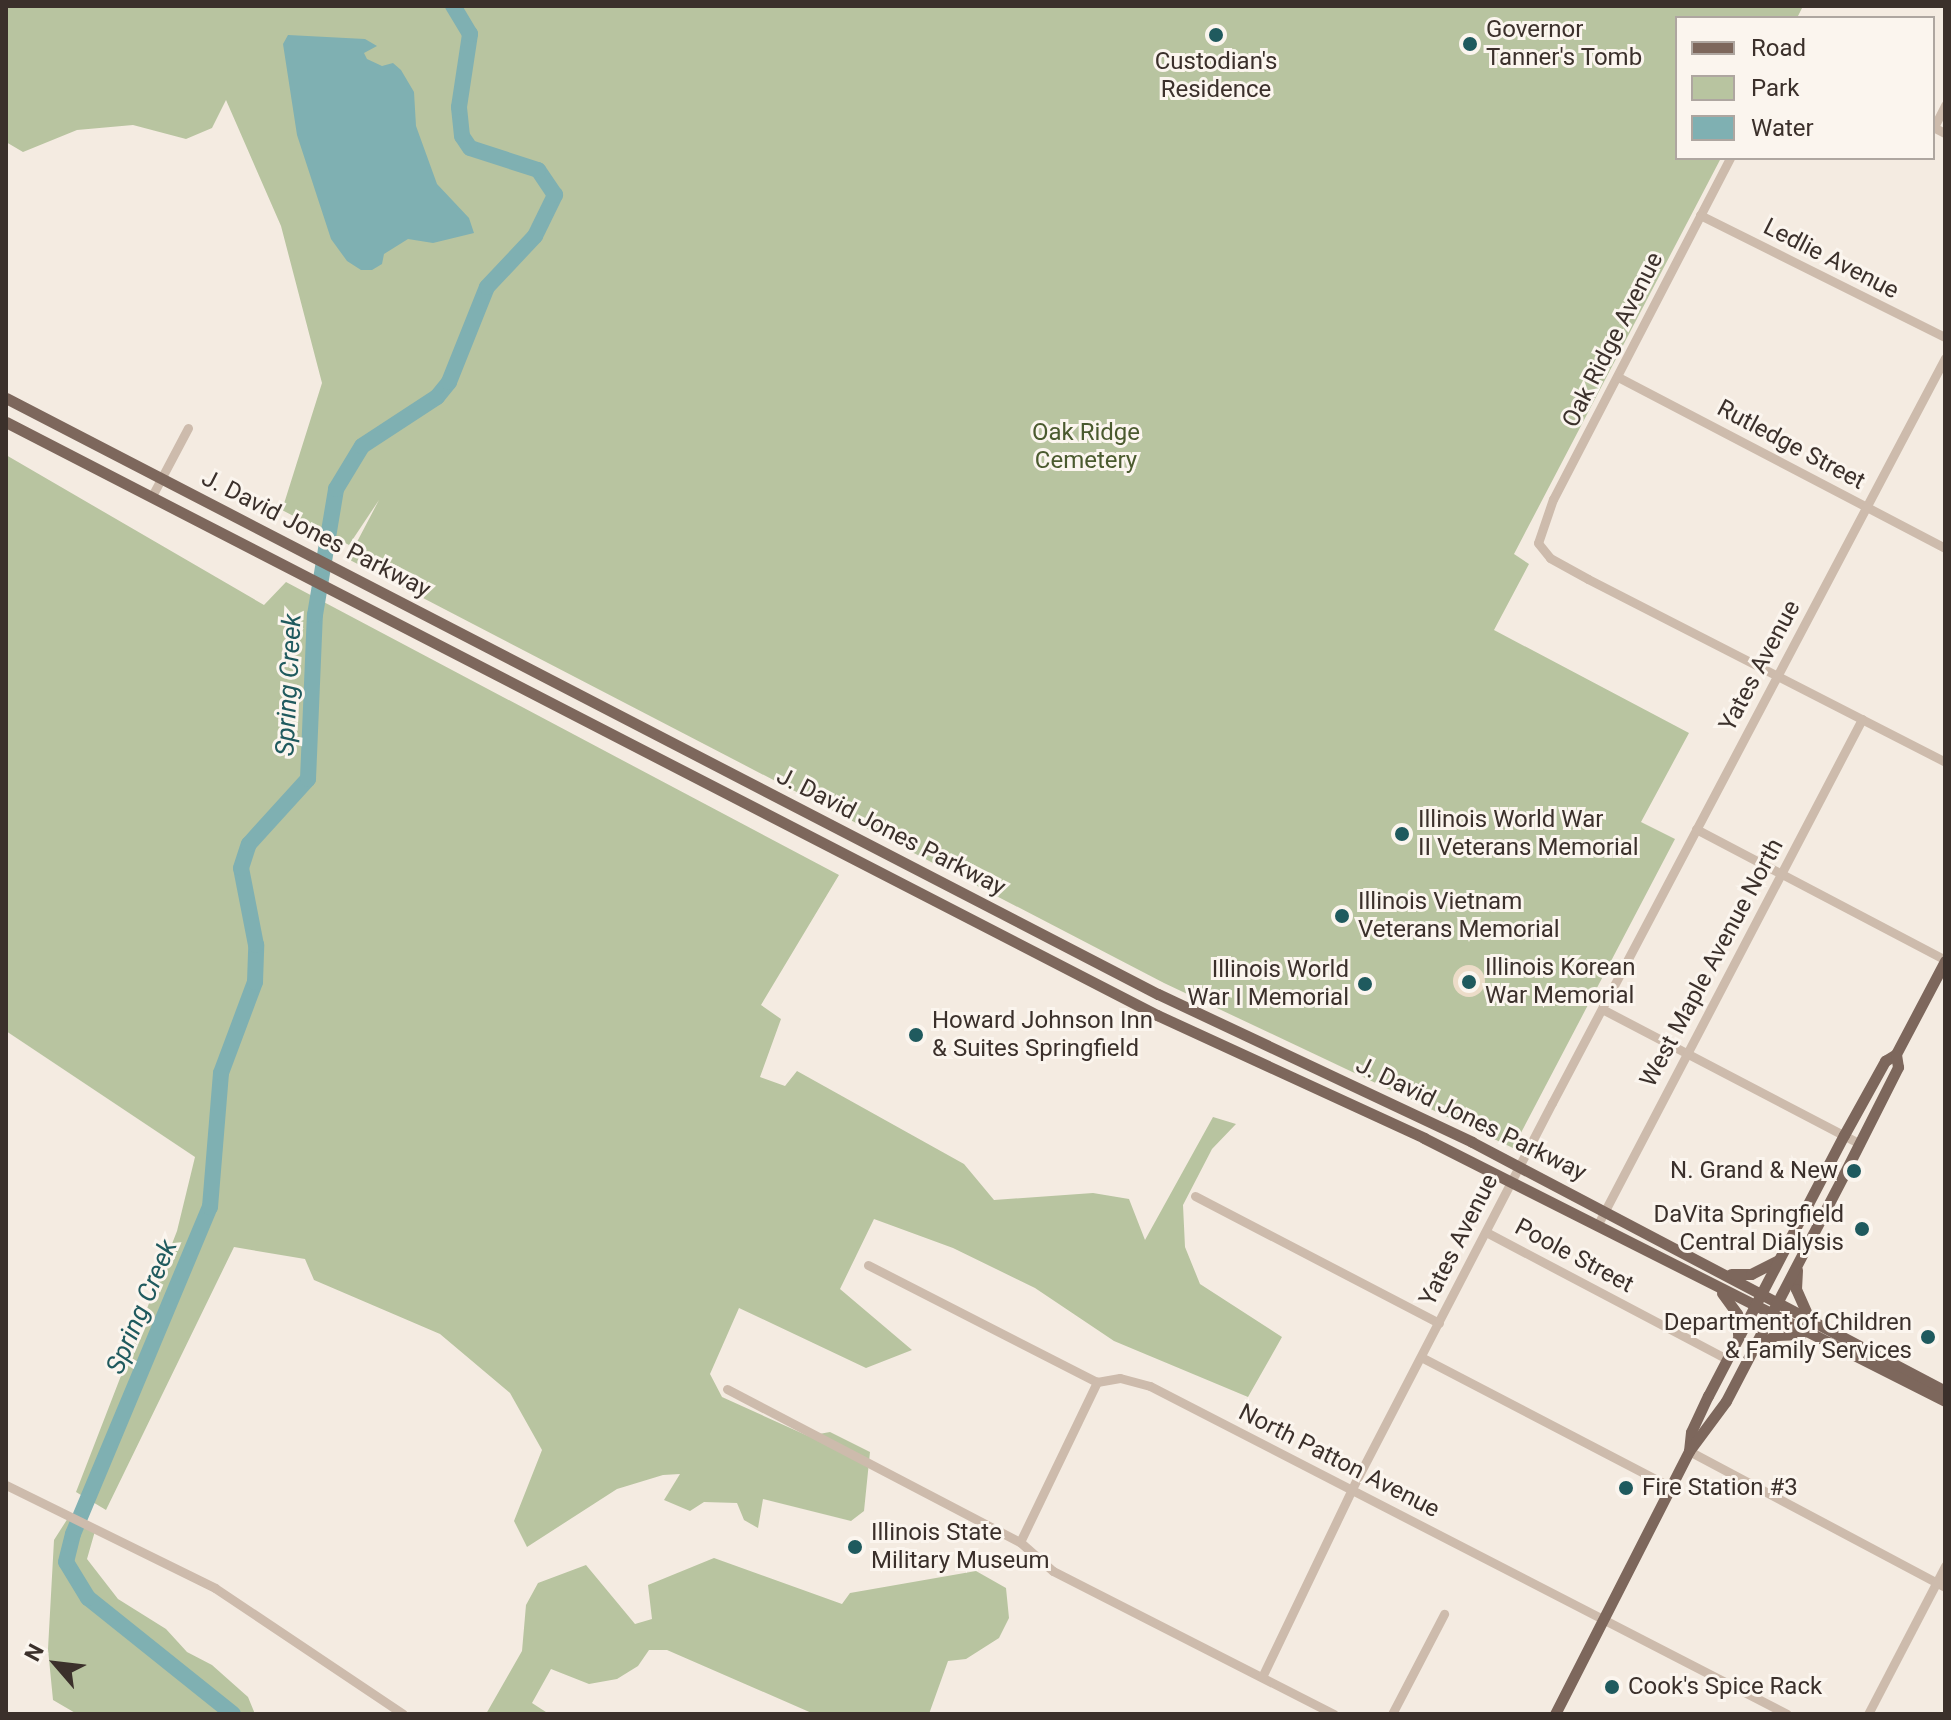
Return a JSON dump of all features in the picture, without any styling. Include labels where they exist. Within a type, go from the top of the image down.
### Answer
[{"type":"main road","name":"J. David Jones Parkway","points":[[10,400],[1158,994],[1520,1166],[1807,1315],[1945,1391]]},
{"type":"main road","name":"J. David Jones Parkway","points":[[6,422],[1157,1015],[1512,1182],[1805,1334],[1945,1401]]},
{"type":"main road","points":[[1689,1451],[1691,1432],[1844,1135],[1885,1061],[1896,1054],[1944,967]]},
{"type":"main road","points":[[1555,1714],[1689,1451],[1716,1419],[1860,1144],[1898,1067],[1896,1054]]},
{"type":"main road","points":[[1801,1256],[1795,1283],[1807,1315]]},
{"type":"main road","points":[[1727,1273],[1756,1273],[1780,1258]]},
{"type":"main road","points":[[1719,1289],[1737,1314],[1737,1340]]},
{"type":"main road","points":[[1750,1354],[1776,1335],[1805,1334]]},
{"type":"street","name":"Oak Ridge Avenue","points":[[1729,160],[1553,499],[1538,543],[1558,563],[1778,676]]},
{"type":"street","name":"Ledlie Avenue","points":[[1700,215],[1945,337]]},
{"type":"street","name":"Yates Avenue","points":[[1262,1677],[1352,1490],[1945,358]]},
{"type":"street","name":"Rutledge Street","points":[[1618,377],[1945,548]]},
{"type":"street","points":[[152,496],[188,428]]},
{"type":"street","points":[[1778,676],[1945,762]]},
{"type":"street","name":"West Maple Avenue North","points":[[1597,1226],[1862,719]]},
{"type":"street","points":[[1696,829],[1944,967]]},
{"type":"street","points":[[1602,1009],[1860,1144]]},
{"type":"street","points":[[1195,1196],[1439,1323]]},
{"type":"street","name":"Poole Street","points":[[1486,1232],[1727,1359]]},
{"type":"street","name":"North Patton Avenue","points":[[868,1265],[1097,1382],[1120,1378],[1150,1386],[1604,1617],[1787,1714]]},
{"type":"street","points":[[1421,1357],[1671,1487]]},
{"type":"street","points":[[1020,1542],[1097,1382]]},
{"type":"street","points":[[727,1389],[1020,1542],[1044,1566],[1334,1714]]},
{"type":"street","points":[[1689,1451],[1941,1585]]},
{"type":"street","points":[[6,1485],[265,1617],[403,1714]]},
{"type":"street","points":[[1868,1714],[1941,1585],[1945,1566]]},
{"type":"street","points":[[1392,1714],[1444,1614]]},
{"type":"green space","name":"Oak Ridge Cemetery","points":[[6,6],[1803,6],[1798,16],[1675,16],[1675,160],[1720,160],[1514,554],[1529,564],[1494,630],[1689,733],[1641,822],[1675,839],[1513,1148],[1164,983],[348,559],[379,500],[349,545],[282,510],[322,383],[281,226],[226,100],[212,128],[186,139],[133,125],[77,130],[23,152],[6,142]]},
{"type":"green space","points":[[6,455],[264,605],[286,582],[839,875],[761,1005],[781,1019],[760,1077],[785,1086],[797,1071],[964,1164],[994,1200],[1093,1193],[1129,1199],[1145,1240],[1213,1117],[1236,1124],[1212,1149],[1183,1205],[1185,1247],[1200,1284],[1282,1337],[1248,1397],[1114,1341],[1035,1288],[953,1248],[874,1219],[840,1289],[912,1350],[866,1368],[739,1308],[710,1374],[722,1397],[808,1436],[830,1432],[870,1452],[864,1511],[851,1521],[763,1499],[758,1528],[744,1520],[737,1503],[704,1502],[690,1511],[664,1500],[680,1474],[663,1475],[617,1489],[527,1547],[514,1521],[542,1450],[510,1393],[440,1334],[314,1280],[305,1259],[234,1247],[106,1510],[76,1492],[177,1231],[195,1157],[6,1031]]},
{"type":"green space","points":[[68,1518],[95,1531],[87,1559],[118,1599],[166,1629],[187,1652],[212,1665],[248,1697],[255,1714],[77,1714],[53,1700],[48,1649],[54,1540]]},
{"type":"green space","points":[[714,1558],[842,1604],[850,1593],[976,1571],[1006,1588],[1009,1618],[999,1638],[966,1659],[948,1661],[929,1714],[814,1714],[667,1650],[649,1650],[638,1666],[617,1679],[589,1684],[551,1669],[532,1703],[549,1714],[486,1714],[522,1651],[526,1605],[538,1583],[586,1565],[635,1624],[652,1619],[648,1585]]},
{"type":"shaded area","points":[[1469,965],[1480,970],[1485,981],[1480,992],[1469,997],[1458,992],[1453,981],[1458,970]]},
{"type":"water","points":[[288,35],[365,39],[377,46],[364,53],[367,59],[382,66],[393,63],[401,70],[414,92],[416,126],[437,184],[469,218],[474,233],[433,243],[408,239],[384,254],[382,264],[372,270],[361,270],[347,261],[331,239],[297,135],[283,44]]},
{"type":"waterway","name":"Spring Creek","points":[[233,1714],[88,1598],[66,1562],[73,1534],[210,1207],[221,1073],[255,982],[256,945],[241,868],[249,844],[308,779],[315,615],[336,489],[362,446],[437,397],[449,382],[487,287],[535,236],[555,195],[538,170],[470,148],[462,136],[459,107],[470,34],[453,6]]},
{"type":"place","name":"Custodian's Residence","points":[[1216,35]]},
{"type":"place","name":"Governor Tanner's Tomb","points":[[1470,44]]},
{"type":"place","name":"Illinois World War II Veterans Memorial","points":[[1402,834]]},
{"type":"place","name":"Illinois Vietnam Veterans Memorial","points":[[1342,916]]},
{"type":"place","name":"Illinois Korean War Memorial","points":[[1469,982]]},
{"type":"place","name":"Illinois World War I Memorial","points":[[1365,984]]},
{"type":"place","name":"Howard Johnson Inn & Suites Springfield","points":[[916,1035]]},
{"type":"place","name":"N. Grand & New","points":[[1854,1171]]},
{"type":"place","name":"DaVita Springfield Central Dialysis","points":[[1862,1229]]},
{"type":"place","name":"Department of Children & Family Services","points":[[1928,1337]]},
{"type":"place","name":"Fire Station #3","points":[[1626,1488]]},
{"type":"place","name":"Illinois State Military Museum","points":[[855,1547]]},
{"type":"place","name":"Cook's Spice Rack","points":[[1612,1687]]}]
